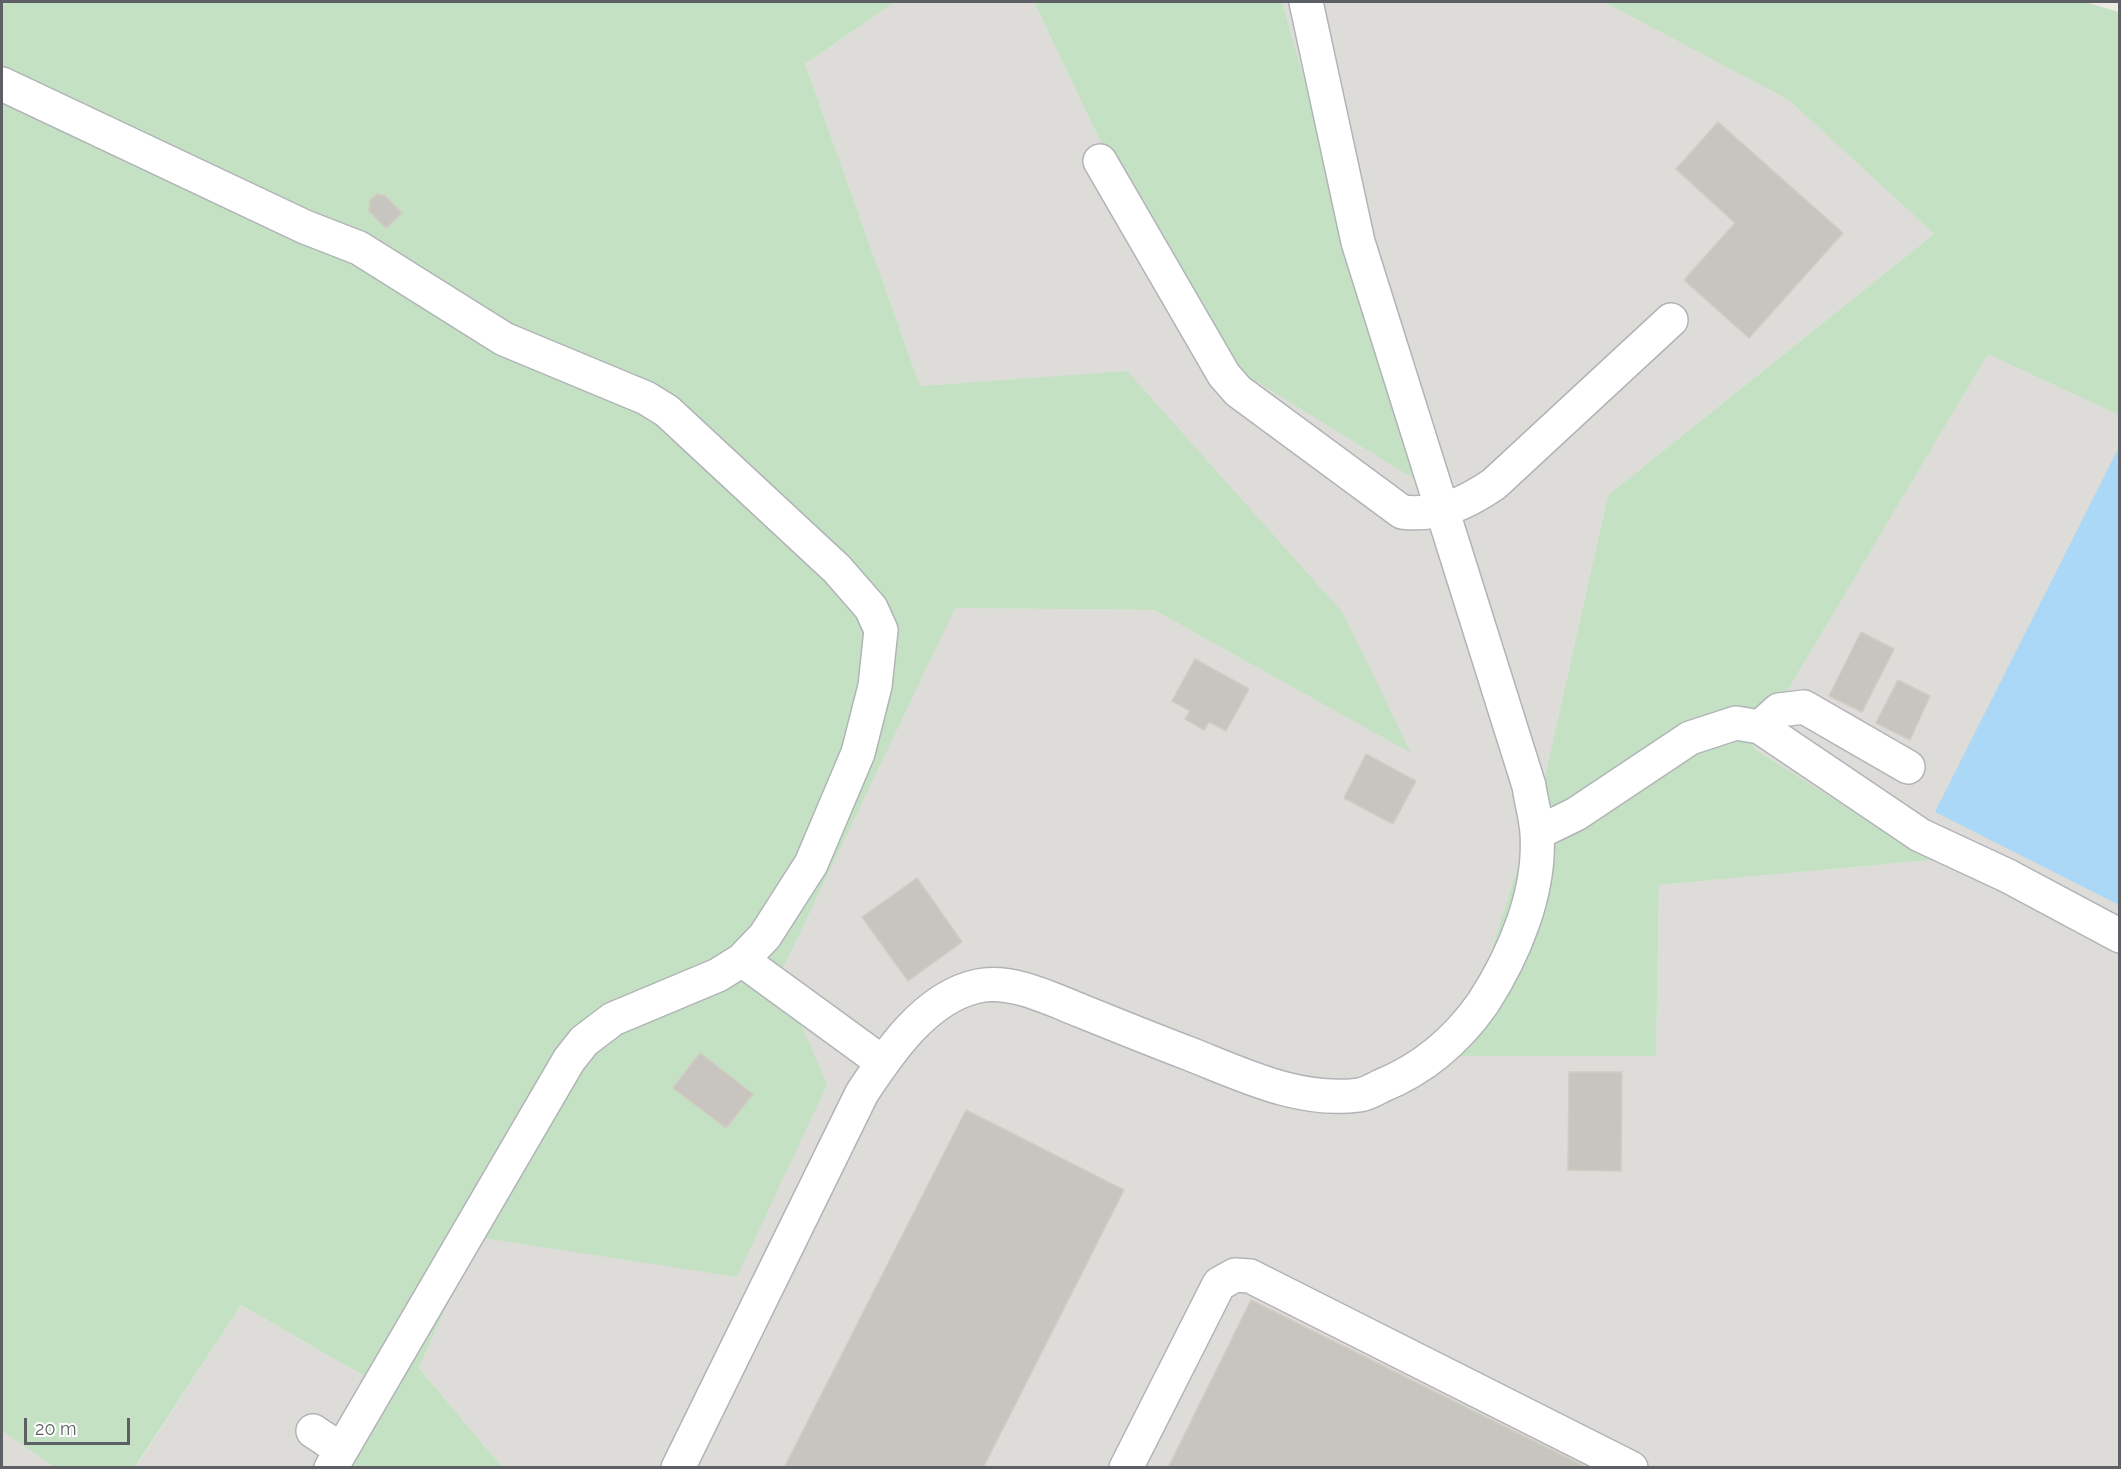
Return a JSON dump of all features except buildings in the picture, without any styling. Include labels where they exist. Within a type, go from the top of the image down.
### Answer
[{"type":"lane","points":[[1298,2],[1315,43]]},
{"type":"lane","points":[[678,1467],[861,1093],[882,1062],[916,1024],[948,998],[979,986],[1013,987],[1055,1000],[1265,1084],[1316,1095],[1361,1095],[1408,1076],[1440,1052],[1477,1012],[1502,974],[1521,928],[1535,872],[1537,833],[1529,786],[1358,242],[1306,2]]},
{"type":"lane","points":[[2,84],[305,226],[359,248],[504,339],[646,398],[667,411],[837,569],[871,608],[881,630],[875,686],[858,753],[811,864],[765,936],[742,960],[718,975],[613,1019],[584,1041],[569,1060],[335,1458],[313,1431]]},
{"type":"lane","points":[[1100,161],[1204,343],[1224,375],[1238,392],[1402,512],[1421,514],[1442,511],[1469,501],[1494,484],[1671,320]]},
{"type":"lane","points":[[1760,727],[1779,710],[1804,707],[1908,767]]},
{"type":"lane","points":[[1537,833],[1576,814],[1690,738],[1736,723],[1760,727],[1920,835],[2008,876],[2120,936]]},
{"type":"lane","points":[[742,960],[882,1062]]},
{"type":"lane","points":[[1126,1467],[1219,1284],[1235,1275],[1250,1276],[1631,1467]]},
{"type":"shaded area","points":[[895,2],[1034,2],[1197,345],[1418,481],[1282,2],[1604,2],[1790,100],[1934,234],[1608,495],[1542,791],[1458,1055],[1656,1055],[1659,885],[1929,860],[1753,748],[1988,353],[2119,415],[2119,1467],[502,1467],[419,1368],[477,1237],[780,975],[954,608],[1154,610],[1410,752],[1127,372],[920,386],[805,64]]},
{"type":"shaded area","points":[[241,1305],[364,1376],[311,1467],[135,1468]]},
{"type":"shaded area","points":[[2,1431],[54,1467],[2,1467]]},
{"type":"green space","points":[[2,2],[895,2],[805,64],[920,386],[1127,371],[1343,613],[1411,753],[1154,610],[955,608],[780,975],[827,1085],[737,1277],[477,1237],[419,1368],[502,1467],[311,1467],[364,1376],[241,1305],[135,1467],[54,1467],[2,1431]]},
{"type":"green space","points":[[1034,2],[1282,2],[1419,482],[1197,345]]},
{"type":"green space","points":[[1604,2],[2085,2],[2119,12],[2119,415],[1988,354],[1753,748],[1930,860],[1659,885],[1656,1056],[1458,1056],[1542,790],[1608,495],[1934,234],[1789,100]]},
{"type":"water","points":[[2119,447],[2120,905],[1935,812]]}]
